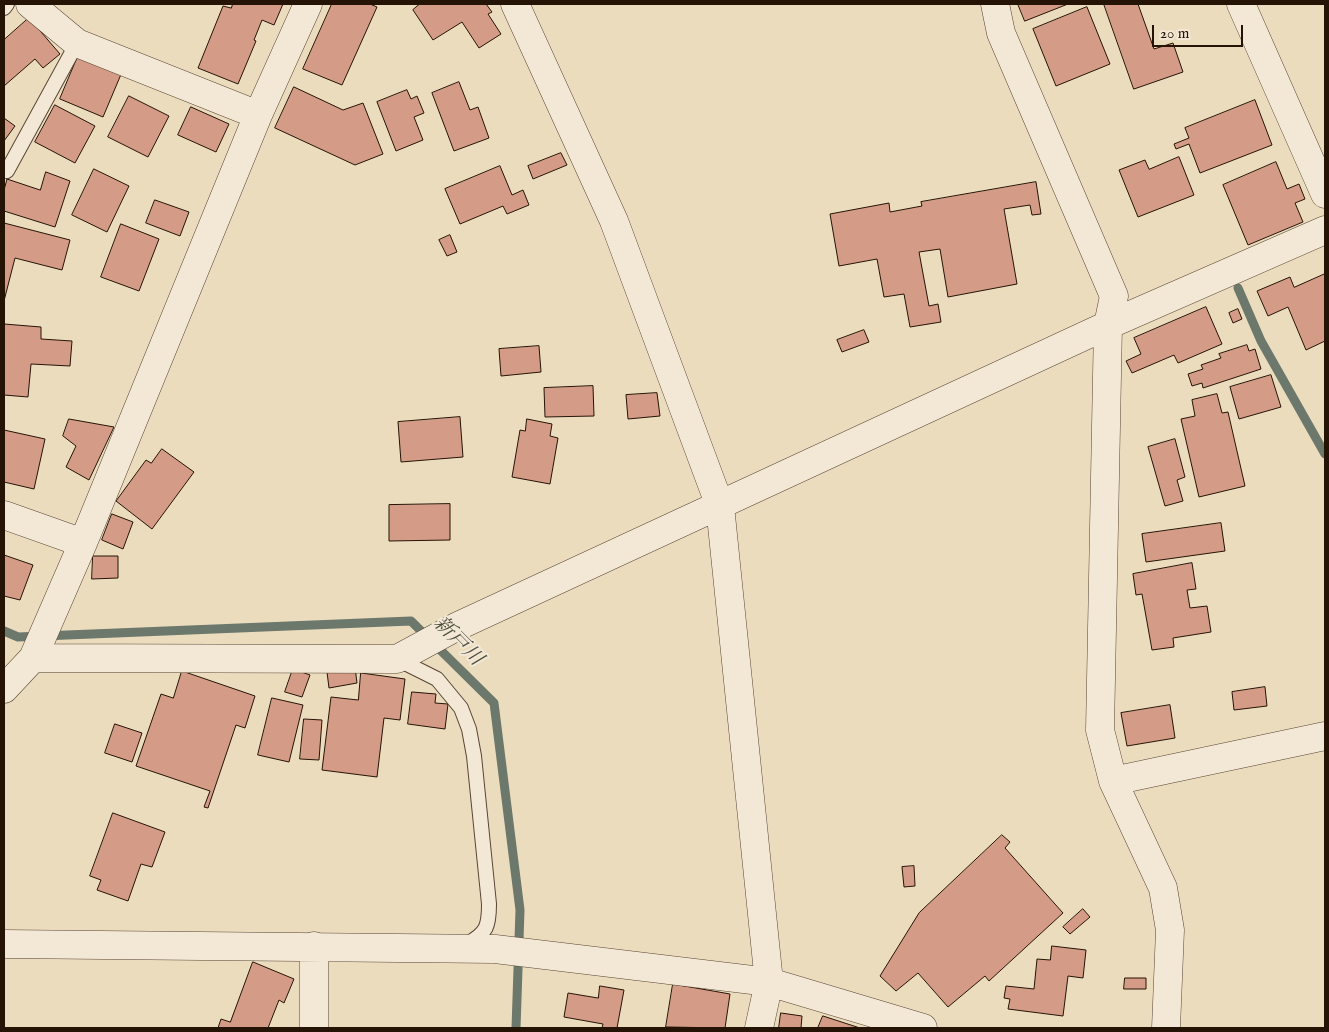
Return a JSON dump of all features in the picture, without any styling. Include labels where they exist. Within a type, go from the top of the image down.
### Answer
[{"type":"street","points":[[30,4],[77,43],[258,115]]},
{"type":"street","points":[[4,689],[34,655],[54,610],[258,115],[308,4]]},
{"type":"street","points":[[515,4],[614,221],[720,506],[770,982],[759,1028]]},
{"type":"street","points":[[996,4],[1000,33],[1114,296],[1108,324],[1100,730],[1113,781],[1163,888],[1170,930],[1166,1028]]},
{"type":"street","points":[[1241,4],[1325,194]]},
{"type":"street","points":[[34,655],[404,655],[456,627],[720,506],[1108,324],[1325,230]]},
{"type":"street","points":[[4,515],[83,543]]},
{"type":"street","points":[[1113,781],[1325,736]]},
{"type":"street","points":[[4,944],[495,949],[770,982],[922,1028]]},
{"type":"street","points":[[314,946],[314,1028]]},
{"type":"lane","points":[[4,8],[7,4]]},
{"type":"lane","points":[[7,171],[77,43]]},
{"type":"lane","points":[[404,655],[436,679],[462,708],[469,729],[474,756],[489,920],[481,936],[460,948]]},
{"type":"building","points":[[233,4],[283,4],[274,25],[262,20],[254,40],[256,41],[238,84],[198,68],[223,6],[231,8]]},
{"type":"building","points":[[332,4],[370,4],[377,7],[342,85],[303,69]]},
{"type":"building","points":[[420,4],[486,4],[492,12],[488,14],[501,34],[479,48],[462,22],[433,40],[413,10]]},
{"type":"building","points":[[1018,4],[1068,4],[1025,21]]},
{"type":"building","points":[[1104,4],[1138,4],[1154,49],[1173,43],[1183,72],[1134,89]]},
{"type":"building","points":[[1087,7],[1110,64],[1056,86],[1033,29]]},
{"type":"building","points":[[29,18],[60,54],[43,68],[35,59],[4,86],[4,40]]},
{"type":"building","points":[[79,54],[122,72],[103,117],[60,99]]},
{"type":"building","points":[[459,82],[470,110],[478,107],[489,138],[454,151],[432,93]]},
{"type":"building","points":[[294,87],[343,110],[363,103],[383,154],[355,165],[275,128]]},
{"type":"building","points":[[407,90],[411,99],[417,96],[424,113],[414,117],[423,140],[396,151],[377,102]]},
{"type":"building","points":[[129,96],[169,116],[148,157],[108,137]]},
{"type":"building","points":[[1255,100],[1272,145],[1200,173],[1189,144],[1176,149],[1174,144],[1189,138],[1185,128]]},
{"type":"building","points":[[55,105],[95,126],[75,163],[35,142]]},
{"type":"building","points":[[191,107],[229,124],[216,152],[178,135]]},
{"type":"building","points":[[4,118],[15,126],[4,141]]},
{"type":"building","points":[[561,153],[567,165],[533,179],[528,166]]},
{"type":"building","points":[[1179,157],[1194,195],[1138,217],[1119,170],[1145,160],[1149,169]]},
{"type":"building","points":[[1276,162],[1287,189],[1299,184],[1305,199],[1295,203],[1303,222],[1248,245],[1223,185]]},
{"type":"building","points":[[500,166],[512,195],[523,190],[529,205],[507,214],[503,206],[460,224],[445,189]]},
{"type":"building","points":[[94,169],[129,186],[107,232],[72,215]]},
{"type":"building","points":[[46,172],[70,181],[55,227],[4,211],[4,190],[7,179],[40,190]]},
{"type":"building","points":[[1036,182],[1041,214],[1032,215],[1030,205],[1004,209],[1017,284],[948,297],[940,249],[919,252],[929,306],[938,304],[941,322],[910,327],[904,294],[884,297],[877,259],[839,266],[830,214],[889,203],[890,212],[922,206],[921,202]]},
{"type":"building","points":[[155,200],[189,212],[180,236],[146,223]]},
{"type":"building","points":[[4,223],[70,240],[62,270],[15,258],[4,301]]},
{"type":"building","points":[[121,224],[159,239],[139,291],[101,277]]},
{"type":"building","points":[[450,235],[457,252],[447,256],[439,240]]},
{"type":"building","points":[[1325,274],[1325,341],[1306,350],[1288,307],[1268,316],[1257,291],[1290,277],[1294,287]]},
{"type":"building","points":[[1206,307],[1222,344],[1178,363],[1174,355],[1132,373],[1126,361],[1141,354],[1134,338]]},
{"type":"building","points":[[1238,309],[1242,319],[1233,323],[1229,313]]},
{"type":"building","points":[[4,324],[41,327],[41,339],[72,341],[70,366],[31,364],[28,397],[4,395]]},
{"type":"building","points":[[864,330],[869,342],[842,352],[837,340]]},
{"type":"building","points":[[1247,345],[1249,351],[1255,349],[1261,369],[1203,388],[1202,383],[1192,386],[1188,374],[1203,369],[1201,365],[1221,358],[1219,354]]},
{"type":"building","points":[[539,346],[541,372],[501,376],[499,349]]},
{"type":"building","points":[[1271,375],[1281,407],[1239,419],[1230,387]]},
{"type":"building","points":[[593,386],[594,416],[545,417],[544,388]]},
{"type":"building","points":[[657,393],[660,416],[628,419],[626,395]]},
{"type":"building","points":[[1217,394],[1222,413],[1228,412],[1245,486],[1199,497],[1181,419],[1195,416],[1192,400]]},
{"type":"building","points":[[460,417],[463,457],[401,462],[398,422]]},
{"type":"building","points":[[69,419],[114,427],[89,480],[66,467],[76,446],[63,436]]},
{"type":"building","points":[[527,419],[552,424],[550,436],[558,438],[550,484],[512,477],[520,430],[525,431]]},
{"type":"building","points":[[4,430],[45,439],[34,489],[4,482]]},
{"type":"building","points":[[1175,439],[1185,477],[1177,480],[1183,501],[1165,506],[1148,447]]},
{"type":"building","points":[[162,449],[194,472],[152,529],[116,501],[146,460],[151,463]]},
{"type":"building","points":[[450,504],[450,540],[389,541],[389,505]]},
{"type":"building","points":[[112,514],[133,522],[123,549],[102,540]]},
{"type":"building","points":[[1221,523],[1225,551],[1146,562],[1142,534]]},
{"type":"building","points":[[4,555],[33,565],[20,600],[4,596]]},
{"type":"building","points":[[93,556],[118,556],[118,578],[92,579]]},
{"type":"building","points":[[1192,563],[1196,589],[1187,590],[1190,608],[1207,606],[1211,632],[1173,638],[1174,647],[1152,650],[1142,594],[1136,595],[1133,574]]},
{"type":"building","points":[[355,667],[357,683],[329,688],[327,672]]},
{"type":"building","points":[[293,669],[310,675],[302,697],[285,692]]},
{"type":"building","points":[[182,671],[255,696],[245,728],[236,725],[208,808],[204,807],[210,791],[136,766],[161,694],[173,698]]},
{"type":"building","points":[[361,673],[405,679],[400,720],[384,718],[377,777],[322,770],[331,697],[358,700]]},
{"type":"building","points":[[1265,687],[1267,706],[1234,710],[1232,692]]},
{"type":"building","points":[[412,692],[436,694],[435,703],[448,704],[445,729],[408,724]]},
{"type":"building","points":[[272,698],[303,705],[289,762],[258,755]]},
{"type":"building","points":[[1170,705],[1175,738],[1127,746],[1121,713]]},
{"type":"building","points":[[304,719],[322,720],[319,760],[300,759]]},
{"type":"building","points":[[115,724],[142,733],[132,762],[105,753]]},
{"type":"building","points":[[113,813],[165,832],[152,867],[141,864],[128,901],[97,890],[101,880],[90,876]]},
{"type":"building","points":[[1002,835],[1010,842],[1005,848],[1063,913],[989,981],[985,976],[948,1007],[918,973],[896,991],[880,976],[919,913]]},
{"type":"building","points":[[914,866],[915,886],[904,887],[902,867]]},
{"type":"building","points":[[1083,909],[1090,917],[1070,934],[1063,927]]},
{"type":"building","points":[[1052,946],[1086,950],[1083,978],[1068,976],[1063,1016],[1008,1009],[1010,999],[1004,998],[1006,986],[1034,989],[1037,959],[1050,960]]},
{"type":"building","points":[[253,962],[294,979],[284,1003],[279,1000],[268,1028],[218,1028],[221,1019],[230,1022]]},
{"type":"building","points":[[1125,978],[1146,978],[1146,989],[1124,989]]},
{"type":"building","points":[[673,984],[730,994],[725,1028],[666,1027]]},
{"type":"building","points":[[600,986],[624,990],[617,1028],[602,1028],[603,1024],[564,1017],[568,993],[598,998]]},
{"type":"building","points":[[781,1013],[802,1016],[801,1028],[779,1028]]},
{"type":"building","points":[[823,1016],[860,1028],[818,1028]]},
{"type":"waterway","points":[[1238,288],[1261,341],[1325,454]]},
{"type":"waterway","name":"新戸川","points":[[4,631],[18,637],[411,621],[494,703],[520,910],[516,1028]]}]
